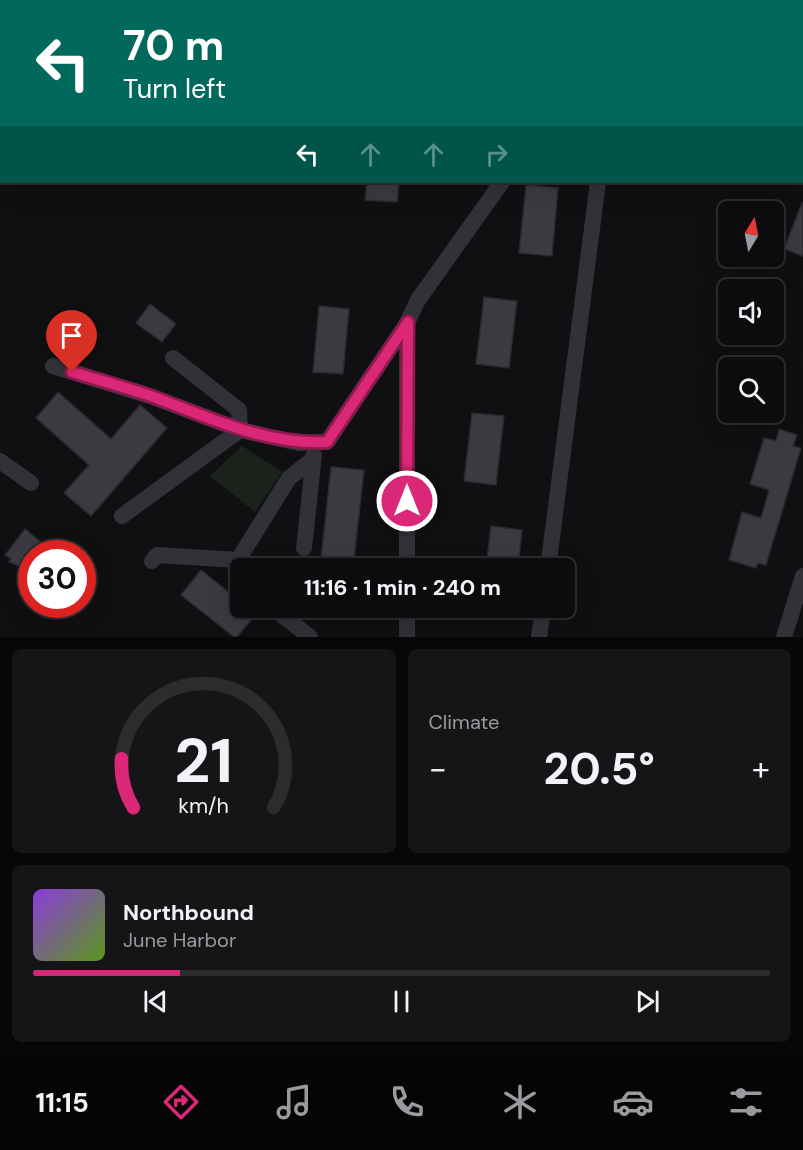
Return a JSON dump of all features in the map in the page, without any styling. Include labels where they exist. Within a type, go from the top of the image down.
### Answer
[{"type":"street","points":[[53,366],[150,396],[240,430],[299,443],[327,442],[408,322],[418,300],[501,183]]},
{"type":"street","points":[[549,558],[598,183]]},
{"type":"street","points":[[407,558],[408,322]]},
{"type":"street","points":[[173,358],[239,411],[240,430]]},
{"type":"street","points":[[122,516],[240,430]]},
{"type":"street","points":[[304,548],[313,459],[318,442]]},
{"type":"street","points":[[243,558],[289,478],[313,459]]},
{"type":"street","points":[[0,461],[31,483]]},
{"type":"street","points":[[152,561],[157,555],[173,555],[230,563]]},
{"type":"street","points":[[784,637],[803,576]]},
{"type":"street","points":[[285,618],[309,637]]},
{"type":"street","points":[[407,618],[407,637]]},
{"type":"street","points":[[539,637],[542,618]]},
{"type":"shaded area","points":[[242,446],[282,472],[255,512],[210,476]]},
{"type":"building","points":[[367,183],[399,183],[397,202],[365,200]]},
{"type":"building","points":[[526,185],[558,188],[552,256],[519,253]]},
{"type":"building","points":[[802,203],[803,203],[803,256],[784,249]]},
{"type":"building","points":[[484,297],[517,301],[509,368],[476,364]]},
{"type":"building","points":[[150,304],[176,324],[162,342],[136,323]]},
{"type":"building","points":[[319,306],[349,309],[343,374],[313,372]]},
{"type":"building","points":[[58,392],[111,439],[140,405],[167,428],[91,516],[64,493],[89,465],[36,418]]},
{"type":"building","points":[[472,413],[504,416],[496,485],[464,481]]},
{"type":"building","points":[[779,429],[797,435],[793,446],[801,448],[766,565],[758,563],[756,568],[729,560],[742,512],[761,518],[769,490],[750,484],[764,438],[776,441]]},
{"type":"building","points":[[331,467],[364,470],[354,558],[321,558]]},
{"type":"building","points":[[491,526],[522,530],[519,558],[487,558]]},
{"type":"building","points":[[25,529],[39,540],[18,540],[18,566],[9,562],[11,559],[5,555]]},
{"type":"building","points":[[201,570],[230,593],[230,618],[253,618],[237,637],[234,637],[181,595]]},
{"type":"route","points":[[72,372],[150,396],[240,430],[299,443],[327,442],[408,322],[407,501]]}]
